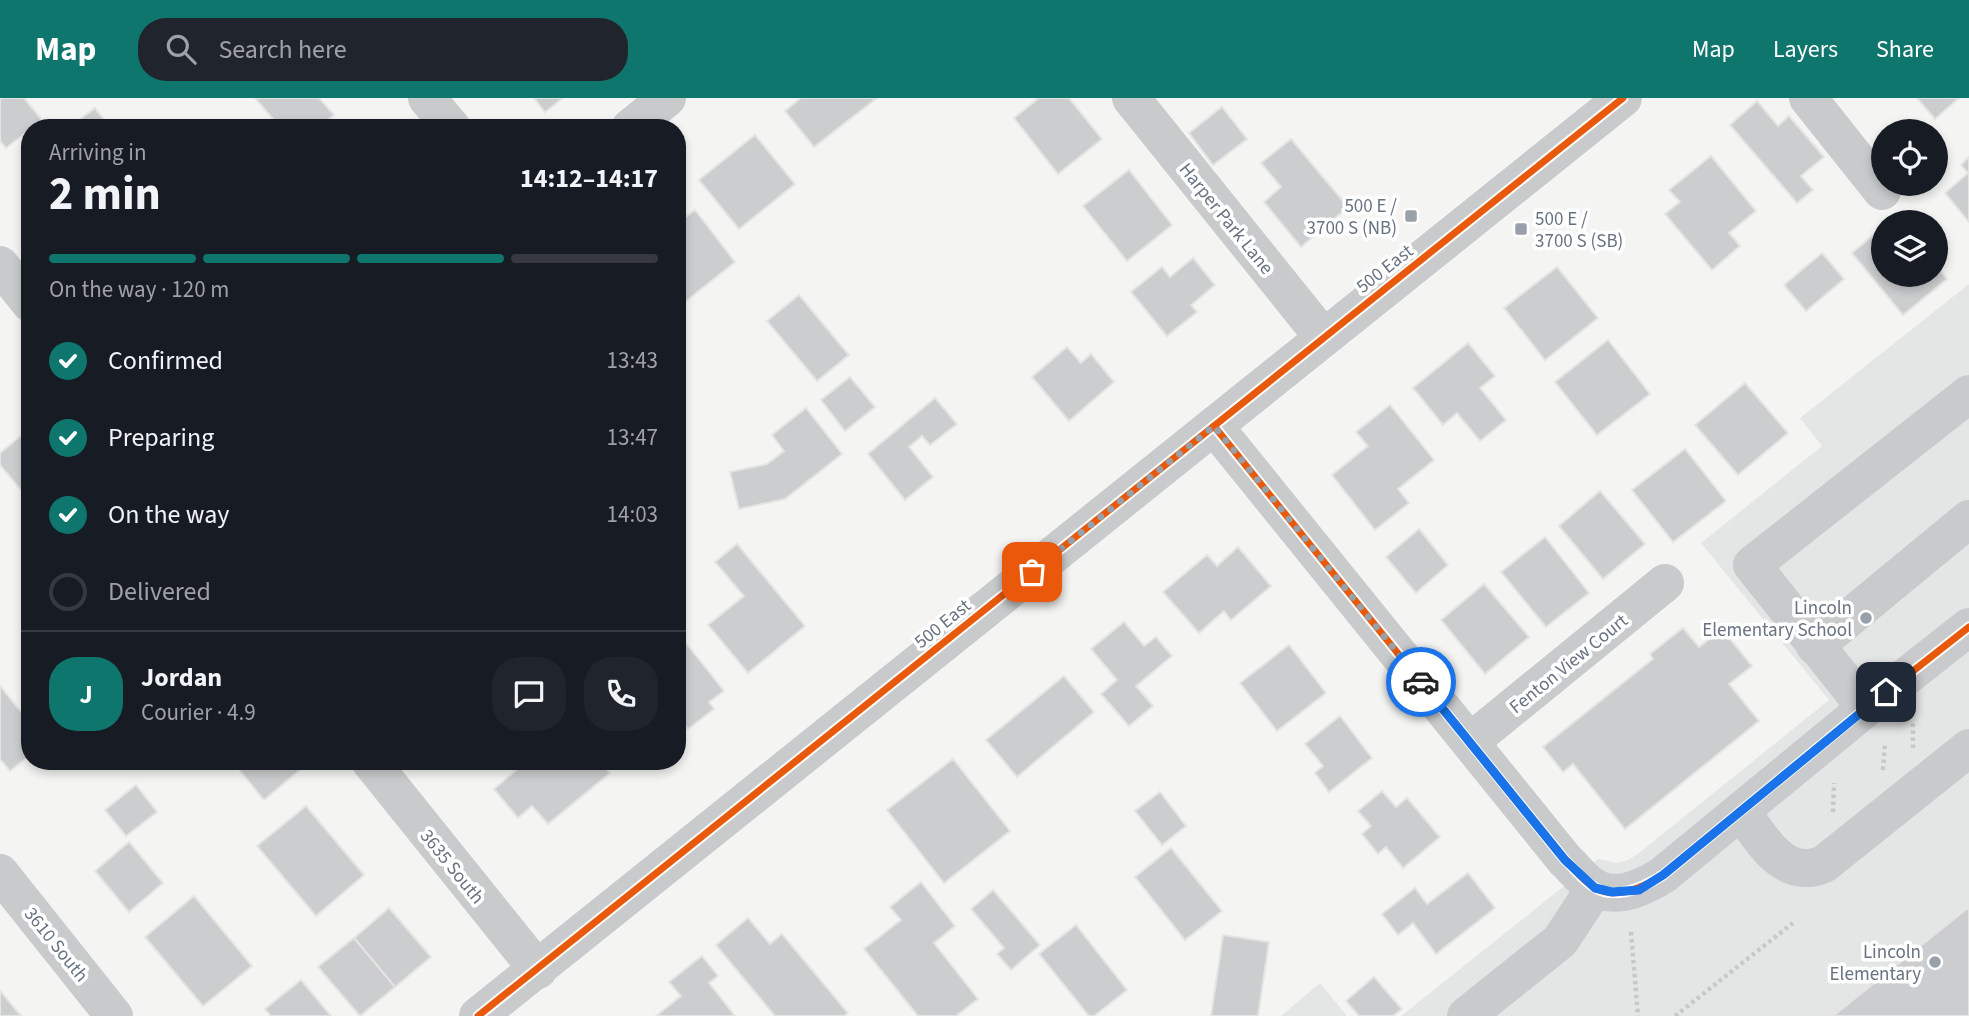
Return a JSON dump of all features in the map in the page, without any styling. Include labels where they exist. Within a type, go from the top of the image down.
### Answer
[{"type":"street","points":[[428,98],[445,119]]},
{"type":"street","points":[[641,119],[667,98]]},
{"type":"street","name":"Harper Park Lane","points":[[1131,98],[1323,337]]},
{"type":"street","name":"500 East","points":[[478,1016],[1623,98]]},
{"type":"street","points":[[1808,98],[1871,177]]},
{"type":"street","points":[[0,265],[21,292]]},
{"type":"street","points":[[1866,708],[1752,565],[1969,394]]},
{"type":"street","points":[[1214,426],[1565,860],[1595,888],[1612,892],[1639,890],[1663,875],[1969,627]]},
{"type":"street","points":[[1815,646],[1969,519]]},
{"type":"street","name":"Fenton View Court","points":[[1470,742],[1665,583]]},
{"type":"street","points":[[1741,811],[1771,850],[1787,864],[1806,869],[1824,864],[1969,748]]},
{"type":"street","name":"3635 South","points":[[377,770],[538,970]]},
{"type":"street","name":"3610 South","points":[[0,873],[114,1016]]},
{"type":"street","points":[[1466,1016],[1560,941],[1595,888]]},
{"type":"path","points":[[1675,1016],[1793,923]]},
{"type":"path","points":[[1631,932],[1638,1016]]},
{"type":"shaded area","name":"Lincoln Elementary School","points":[[1969,284],[1969,1016],[1401,1016],[1598,859],[1618,863],[1639,853],[1829,700],[1701,543],[1822,446],[1800,418]]},
{"type":"shaded area","points":[[1320,983],[1347,1016],[1281,1016]]},
{"type":"building","points":[[0,98],[24,98],[41,119],[21,119],[21,136],[6,148],[0,141]]},
{"type":"building","points":[[255,98],[319,98],[334,115],[329,119],[273,119]]},
{"type":"building","points":[[534,98],[563,98],[545,112]]},
{"type":"building","points":[[801,98],[877,98],[814,147],[785,111]]},
{"type":"building","points":[[1039,98],[1069,98],[1102,139],[1058,174],[1014,118]]},
{"type":"building","points":[[1917,98],[1959,98],[1935,119]]},
{"type":"building","points":[[1757,101],[1778,126],[1789,116],[1824,157],[1801,176],[1813,190],[1797,203],[1730,125]]},
{"type":"building","points":[[1222,107],[1247,139],[1213,165],[1189,133]]},
{"type":"building","points":[[95,108],[103,119],[81,119]]},
{"type":"building","points":[[755,135],[795,184],[739,229],[699,180]]},
{"type":"building","points":[[1291,139],[1348,207],[1301,247],[1264,202],[1281,187],[1261,163]]},
{"type":"building","points":[[1711,156],[1756,211],[1729,233],[1740,246],[1712,270],[1665,214],[1680,202],[1669,190]]},
{"type":"building","points":[[1969,157],[1969,222],[1947,196],[1948,190],[1968,173],[1961,165]]},
{"type":"building","points":[[1129,170],[1172,225],[1127,261],[1083,206]]},
{"type":"building","points":[[695,210],[735,262],[686,301],[686,217]]},
{"type":"building","points":[[1871,237],[1871,276],[1852,253]]},
{"type":"building","points":[[1822,253],[1844,279],[1806,311],[1784,285]]},
{"type":"building","points":[[1193,258],[1215,285],[1191,305],[1197,312],[1167,336],[1131,292],[1162,267],[1170,277]]},
{"type":"building","points":[[1557,267],[1598,318],[1545,360],[1504,308]]},
{"type":"building","points":[[1880,287],[1937,287],[1903,315]]},
{"type":"building","points":[[799,295],[849,355],[817,381],[767,321]]},
{"type":"building","points":[[1608,340],[1650,394],[1597,435],[1555,382]]},
{"type":"building","points":[[1468,343],[1495,376],[1480,388],[1506,420],[1480,441],[1457,413],[1443,425],[1413,388]]},
{"type":"building","points":[[1067,347],[1081,363],[1091,354],[1114,382],[1069,421],[1032,377]]},
{"type":"building","points":[[850,377],[875,407],[845,431],[821,400]]},
{"type":"building","points":[[1745,383],[1788,433],[1738,475],[1695,425]]},
{"type":"building","points":[[935,398],[957,424],[930,445],[922,436],[909,447],[933,477],[905,500],[868,454]]},
{"type":"building","points":[[1390,405],[1434,460],[1398,489],[1409,503],[1375,530],[1332,475],[1368,446],[1356,432]]},
{"type":"building","points":[[806,408],[842,454],[785,499],[739,509],[730,472],[767,464],[784,451],[772,435]]},
{"type":"building","points":[[21,436],[21,490],[0,465],[0,453]]},
{"type":"building","points":[[1685,449],[1726,501],[1673,542],[1632,490]]},
{"type":"building","points":[[1600,491],[1645,544],[1603,579],[1559,526]]},
{"type":"building","points":[[1419,529],[1448,565],[1416,593],[1386,557]]},
{"type":"building","points":[[1545,537],[1589,593],[1546,627],[1501,572]]},
{"type":"building","points":[[737,544],[805,626],[748,673],[708,625],[744,596],[715,562]]},
{"type":"building","points":[[1238,547],[1271,586],[1231,620],[1224,611],[1199,633],[1163,592],[1207,555],[1217,566]]},
{"type":"building","points":[[1484,584],[1529,637],[1485,674],[1441,620]]},
{"type":"building","points":[[1124,622],[1144,646],[1156,637],[1172,656],[1136,686],[1153,706],[1129,726],[1101,694],[1117,680],[1091,649]]},
{"type":"building","points":[[1683,628],[1699,647],[1722,629],[1752,666],[1729,684],[1759,721],[1625,829],[1573,764],[1563,772],[1543,747],[1653,659],[1650,654]]},
{"type":"building","points":[[686,643],[724,691],[709,702],[714,709],[688,729]]},
{"type":"building","points":[[1289,645],[1326,693],[1277,731],[1240,683]]},
{"type":"building","points":[[1064,676],[1094,712],[1017,777],[986,740]]},
{"type":"building","points":[[0,686],[21,712],[21,762],[10,771],[0,759]]},
{"type":"building","points":[[1340,716],[1372,758],[1329,792],[1315,773],[1323,766],[1305,744]]},
{"type":"building","points":[[953,759],[1010,831],[944,883],[887,810]]},
{"type":"building","points":[[239,770],[300,770],[264,800]]},
{"type":"building","points":[[516,770],[608,770],[610,773],[548,824],[532,806],[518,818],[494,789]]},
{"type":"building","points":[[136,785],[157,812],[126,836],[105,810]]},
{"type":"building","points":[[1382,791],[1396,807],[1407,798],[1440,837],[1403,868],[1386,847],[1378,854],[1362,834],[1371,826],[1358,811]]},
{"type":"building","points":[[1160,792],[1186,826],[1162,845],[1135,811]]},
{"type":"building","points":[[306,806],[364,875],[316,916],[257,846]]},
{"type":"building","points":[[129,842],[163,883],[129,912],[95,871]]},
{"type":"building","points":[[1171,848],[1222,911],[1185,940],[1135,877]]},
{"type":"building","points":[[1468,873],[1495,908],[1436,954],[1413,923],[1398,935],[1382,914],[1415,888],[1427,904]]},
{"type":"building","points":[[921,882],[955,926],[934,943],[978,999],[956,1016],[918,1016],[864,949],[901,920],[890,907]]},
{"type":"building","points":[[993,890],[1040,945],[1011,970],[997,954],[1004,948],[971,909]]},
{"type":"building","points":[[194,896],[252,966],[203,1006],[145,937]]},
{"type":"building","name":"Lincoln Elementary","points":[[1969,907],[1969,1016],[1833,1016]]},
{"type":"building","name":"Lincoln Elementary","points":[[1969,907],[1969,1016],[1833,1016]]},
{"type":"building","points":[[389,908],[431,957],[395,987],[354,938]]},
{"type":"building","points":[[748,918],[770,944],[782,934],[848,1013],[844,1016],[775,1016],[716,945]]},
{"type":"building","points":[[1076,925],[1127,990],[1094,1016],[1089,1016],[1039,954]]},
{"type":"building","points":[[1223,935],[1269,942],[1258,1016],[1211,1016]]},
{"type":"building","points":[[354,938],[395,987],[360,1016],[318,967]]},
{"type":"building","points":[[702,956],[718,976],[709,983],[735,1016],[656,1016],[681,996],[669,982]]},
{"type":"building","points":[[1374,977],[1402,1009],[1393,1016],[1359,1016],[1346,1001]]},
{"type":"building","points":[[301,980],[331,1016],[271,1016],[265,1009]]},
{"type":"building","points":[[0,991],[21,1016],[0,1016]]},
{"type":"cycle path","points":[[478,1016],[1623,98]]},
{"type":"cycle path","points":[[1214,426],[1565,860],[1586,881],[1603,891],[1630,891],[1663,875],[1969,627]]},
{"type":"way so far","points":[[1032,572],[1214,426],[1421,682]]},
{"type":"place","name":"500 E / 3700 S (NB)","points":[[1411,216]]},
{"type":"place","name":"500 E / 3700 S (SB)","points":[[1521,229]]},
{"type":"place","name":"Lincoln Elementary School","points":[[1866,618]]},
{"type":"place","name":"Lincoln Elementary","points":[[1935,962]]},
{"type":"route","points":[[1421,682],[1565,860],[1595,888],[1612,892],[1639,890],[1663,875],[1886,692]]}]
